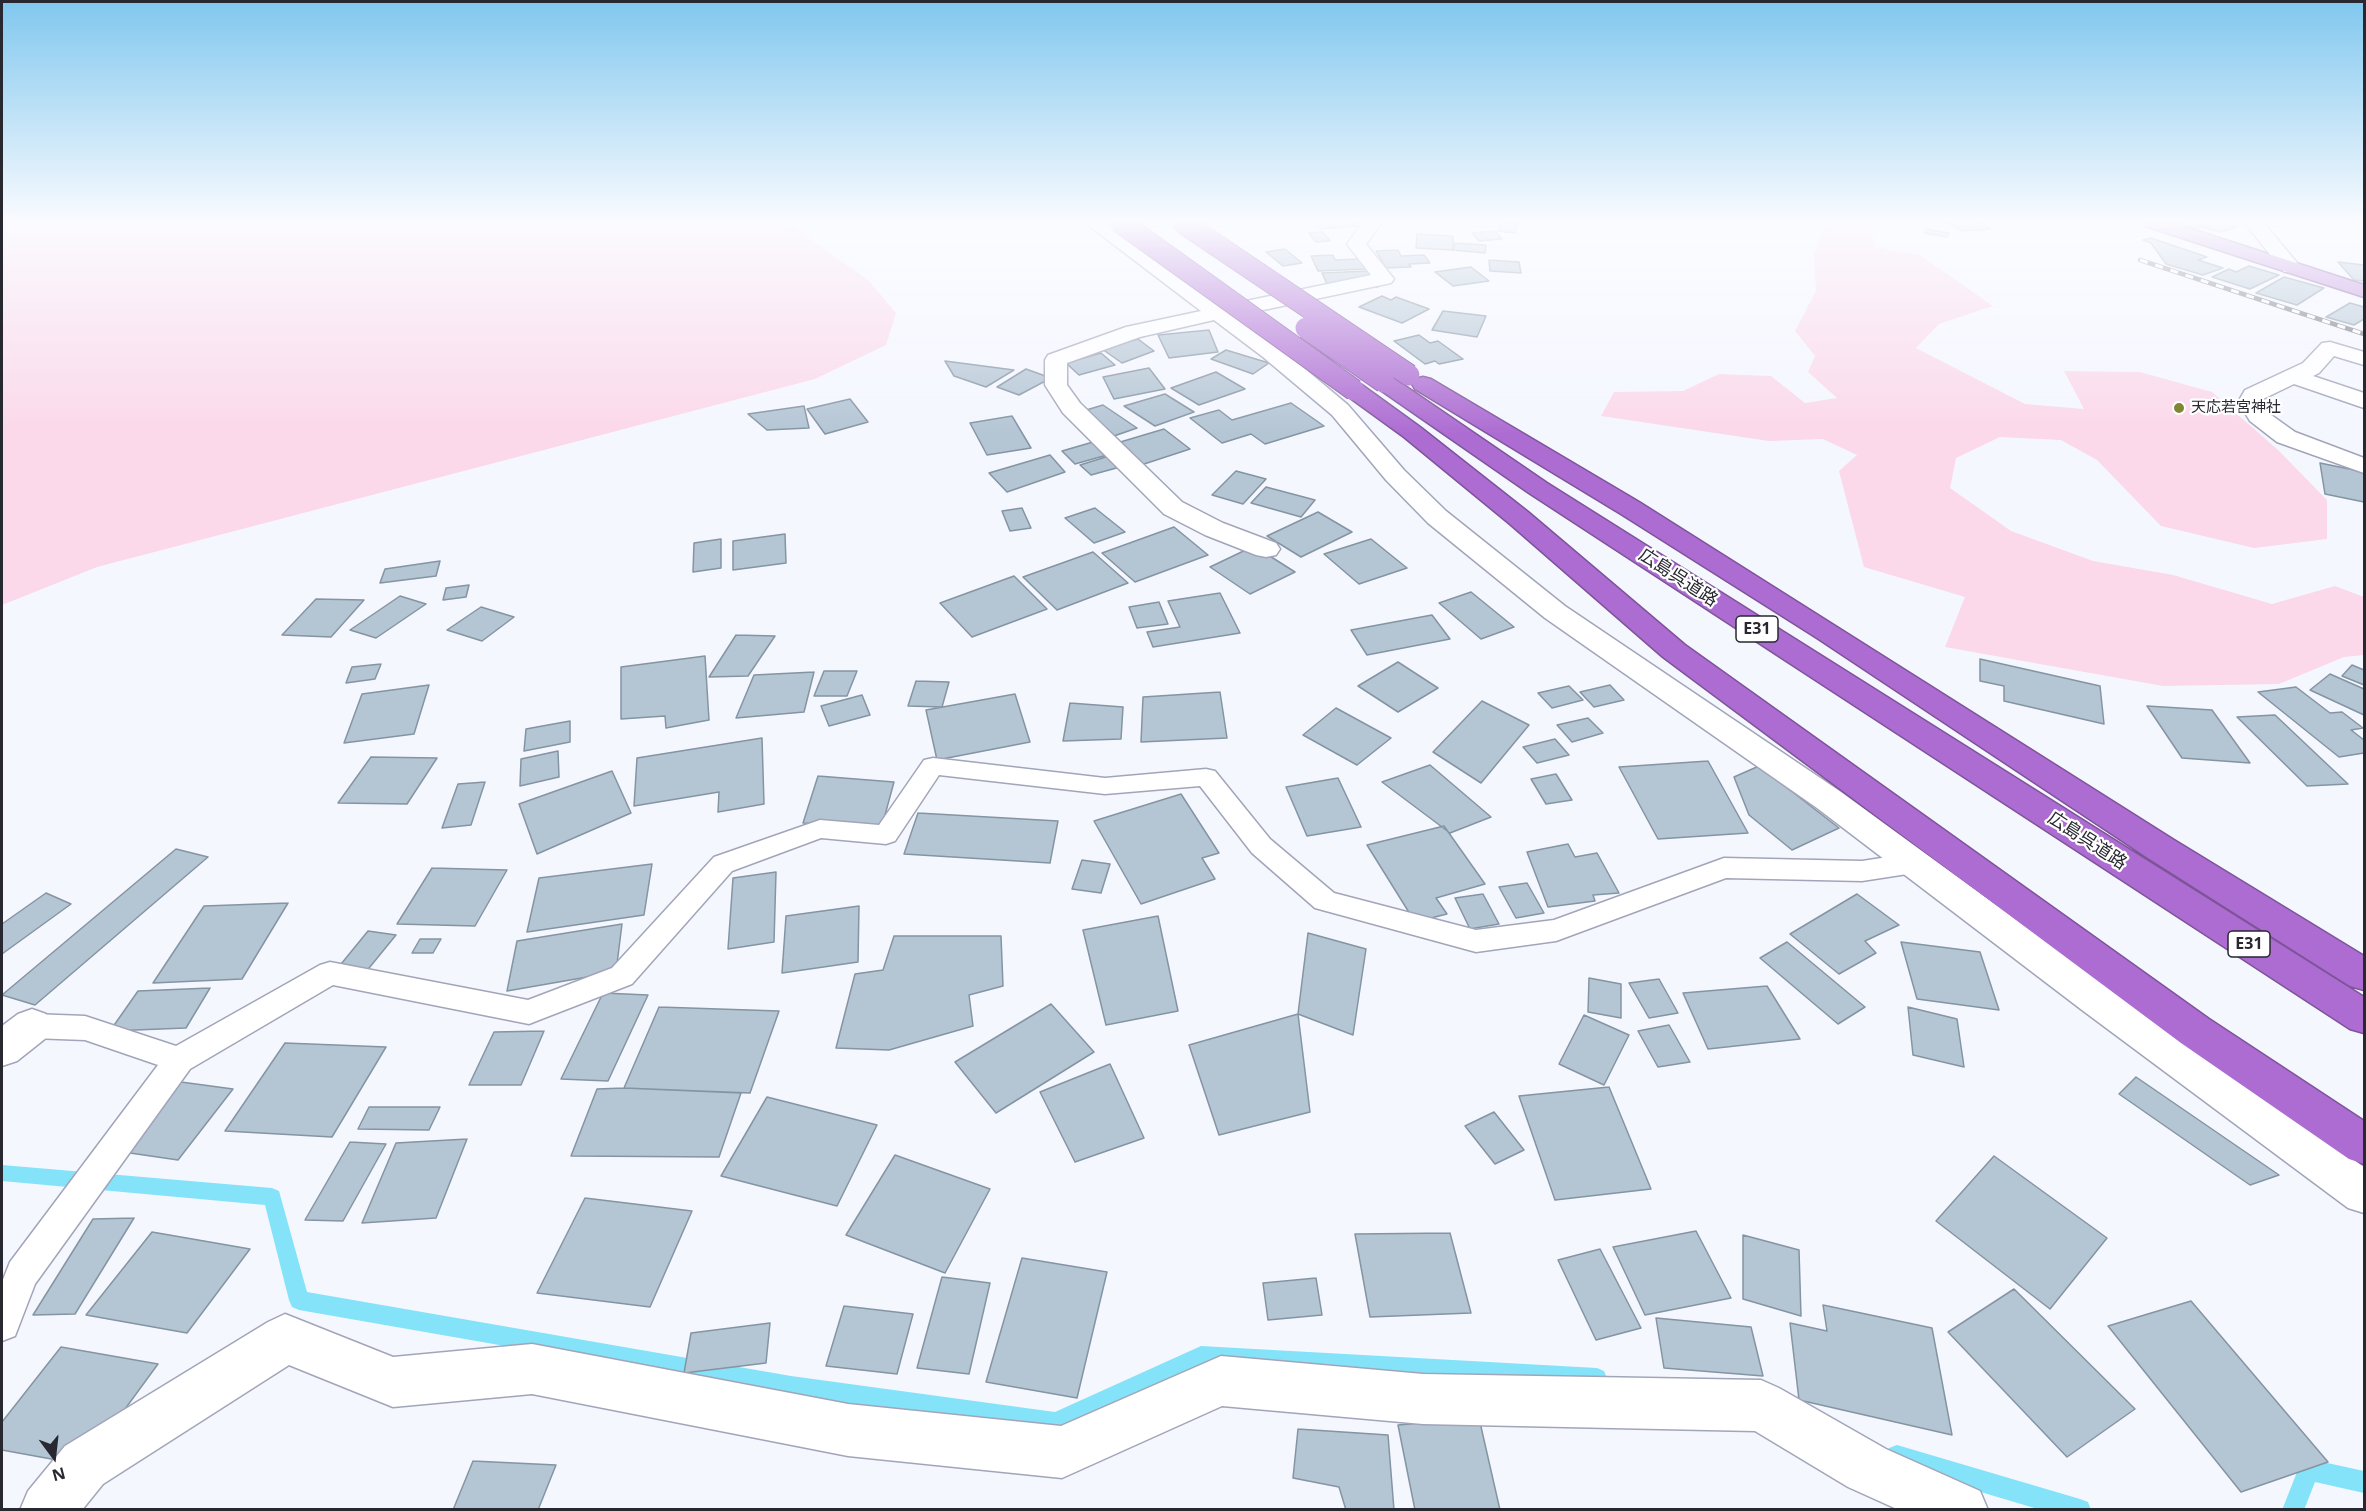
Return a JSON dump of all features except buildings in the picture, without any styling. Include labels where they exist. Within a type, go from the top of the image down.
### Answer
[{"type":"highway","points":[[1235,293],[1382,382],[1630,508],[1827,632],[2161,849],[2364,975]]},
{"type":"highway","name":"広島呉道路","points":[[1254,293],[1548,495],[2364,1017]]},
{"type":"highway","points":[[1270,293],[1382,382],[1412,432],[1519,518],[1674,651],[2194,1031],[2364,1145]]},
{"type":"street","points":[[1190,293],[1271,352],[1340,410],[1395,475],[1437,517],[1555,612],[1829,800],[2364,1193]]},
{"type":"street","points":[[1266,549],[1214,529],[1173,508],[1071,408],[1056,385],[1056,360],[1134,332],[1312,293]]},
{"type":"street","points":[[2364,359],[2330,348],[2311,368],[2253,395],[2250,402],[2258,416],[2286,437],[2364,466]]},
{"type":"street","points":[[2295,377],[2364,401]]},
{"type":"street","points":[[47,1509],[84,1466],[285,1339],[393,1382],[532,1369],[848,1430],[1062,1452],[1221,1382],[1423,1399],[1761,1406],[1868,1468],[1961,1509]]},
{"type":"lane","points":[[2,1324],[21,1274],[179,1060],[330,973],[529,1011],[622,976],[723,864],[820,830],[886,835],[933,766],[1105,786],[1206,777],[1261,846],[1325,901],[1476,941],[1556,930],[1724,868],[1862,871],[1914,863]]},
{"type":"lane","points":[[17,1037],[85,1028],[179,1060]]},
{"type":"shaded area","points":[[2,293],[879,293],[896,313],[886,345],[815,379],[97,567],[2,605]]},
{"type":"shaded area","points":[[1815,293],[1974,293],[1993,306],[1939,324],[1916,348],[2025,404],[2084,409],[2064,371],[2140,372],[2212,392],[2278,450],[2327,500],[2327,539],[2254,548],[2161,526],[2097,460],[2061,440],[2000,437],[1956,458],[1950,488],[2011,531],[2093,561],[2173,575],[2272,604],[2335,586],[2364,597],[2364,655],[2344,657],[2279,684],[2163,686],[1945,647],[1965,597],[1864,567],[1839,471],[1857,455],[1823,439],[1769,441],[1601,416],[1614,392],[1683,391],[1719,374],[1771,376],[1805,403],[1837,398],[1808,372],[1815,356],[1795,331]]},
{"type":"waterway","points":[[2,1173],[272,1197],[299,1300],[791,1386],[1056,1423],[1201,1356],[1597,1378]]},
{"type":"waterway","points":[[1897,1456],[2080,1510]]},
{"type":"waterway","points":[[2293,1510],[2309,1470],[2364,1482]]},
{"type":"railway","points":[[2238,293],[2364,334]]},
{"type":"place","name":"天応若宮神社","points":[[2179,408]]}]
